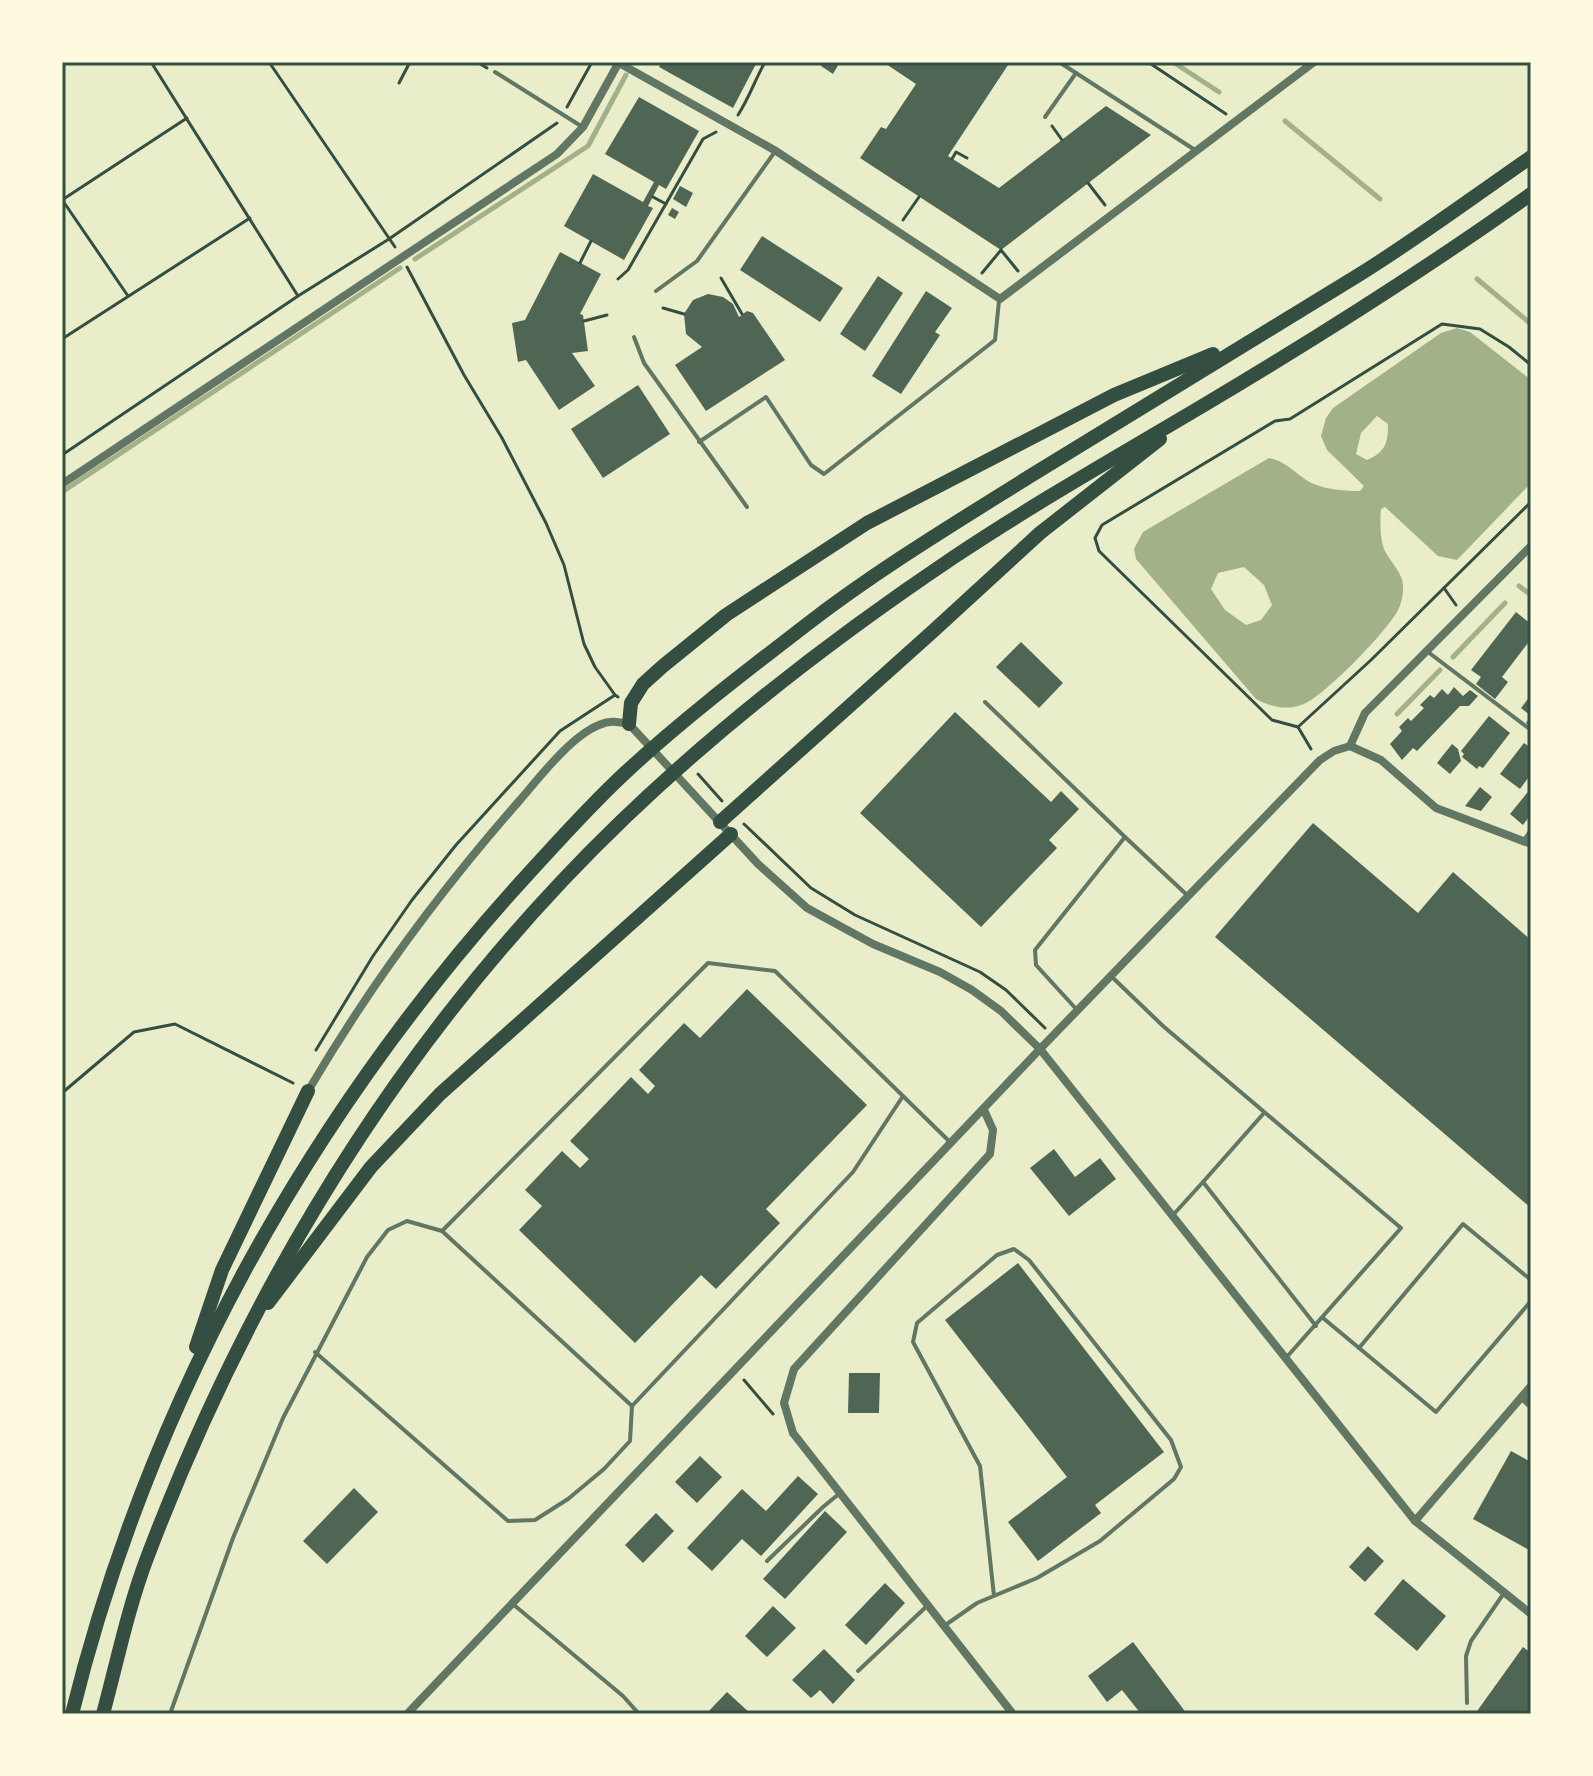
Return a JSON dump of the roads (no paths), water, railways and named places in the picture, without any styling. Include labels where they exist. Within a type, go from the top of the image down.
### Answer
[{"type":"highway","points":[[173,1415],[255,1250],[314,1150],[371,1068],[425,995],[491,915],[624,773],[809,622],[935,535],[1362,273],[1531,157]]},
{"type":"highway","points":[[103,1714],[145,1564],[188,1455],[263,1296],[329,1182],[409,1066],[452,1008],[565,878],[722,729],[843,635],[1028,509],[1210,401],[1473,235],[1531,194]]},
{"type":"highway","points":[[629,724],[631,703],[643,684],[663,666],[726,615],[867,523],[1114,395],[1254,337]]},
{"type":"highway","points":[[726,817],[1040,533],[1210,401]]},
{"type":"highway","points":[[240,1342],[371,1167],[440,1094],[731,834]]},
{"type":"highway","points":[[72,1714],[106,1592],[173,1415],[222,1270],[308,1091]]},
{"type":"street","points":[[62,484],[557,154],[583,127],[619,62],[776,151],[1000,299],[1314,62]]},
{"type":"street","points":[[1350,746],[1365,713],[1531,546]]},
{"type":"street","points":[[308,1091],[346,1027],[395,956],[534,784],[586,732],[613,721],[629,724],[698,797],[726,817],[731,834],[782,888],[807,908],[873,944],[940,972],[972,990],[1001,1011],[1040,1049],[1415,1521],[1531,1614]]},
{"type":"street","points":[[407,1714],[1040,1049],[1320,760],[1350,746],[1381,760],[1436,808],[1527,843]]},
{"type":"street","points":[[984,1110],[993,1130],[990,1154],[794,1369],[784,1403],[793,1433],[1013,1714]]},
{"type":"street","points":[[1415,1521],[1531,1386]]},
{"type":"street","points":[[1522,1397],[1531,1405]]},
{"type":"lane","points":[[1059,62],[1197,150]]},
{"type":"lane","points":[[495,72],[583,127]]},
{"type":"lane","points":[[1045,117],[1076,73]]},
{"type":"lane","points":[[656,291],[697,261],[776,151]]},
{"type":"lane","points":[[699,442],[766,397],[811,465],[824,474],[995,340],[1000,299]]},
{"type":"lane","points":[[634,337],[644,363],[747,507]]},
{"type":"lane","points":[[1427,651],[1531,730]]},
{"type":"lane","points":[[985,702],[1189,897]]},
{"type":"lane","points":[[1527,843],[1531,830]]},
{"type":"lane","points":[[1078,1011],[1042,974],[1036,965],[1035,950],[1125,837]]},
{"type":"lane","points":[[442,1231],[708,963],[775,971],[951,1144]]},
{"type":"lane","points":[[1112,977],[1163,1026],[1401,1228],[1285,1359]]},
{"type":"lane","points":[[315,1352],[508,1521],[535,1520],[568,1499],[604,1469],[630,1441],[632,1406],[853,1172],[903,1096]]},
{"type":"lane","points":[[1173,1215],[1264,1113]]},
{"type":"lane","points":[[1203,1182],[1316,1326]]},
{"type":"lane","points":[[170,1714],[233,1538],[283,1418],[367,1257],[388,1230],[407,1221],[442,1231],[632,1406]]},
{"type":"lane","points":[[1359,1348],[1463,1224],[1531,1280]]},
{"type":"lane","points":[[944,1626],[977,1603],[994,1596],[1037,1578],[1100,1541],[1174,1479],[1181,1467],[1171,1440],[1029,1260],[1014,1249],[997,1255],[917,1323],[913,1342],[980,1466],[994,1596]]},
{"type":"lane","points":[[1323,1318],[1436,1412],[1531,1301]]},
{"type":"lane","points":[[767,1561],[840,1493]]},
{"type":"lane","points":[[1467,1703],[1466,1656],[1471,1641],[1504,1593]]},
{"type":"lane","points":[[512,1603],[623,1696],[639,1714]]},
{"type":"lane","points":[[858,1671],[928,1605]]},
{"type":"waterway","points":[[1173,62],[1219,92]]},
{"type":"waterway","points":[[415,259],[588,146],[626,75]]},
{"type":"waterway","points":[[1285,121],[1380,199]]},
{"type":"waterway","points":[[62,492],[400,268]]},
{"type":"waterway","points":[[1477,279],[1531,324]]},
{"type":"waterway","points":[[1519,586],[1531,595]]},
{"type":"waterway","points":[[1453,657],[1505,603]]},
{"type":"waterway","points":[[1397,714],[1440,670]]}]
